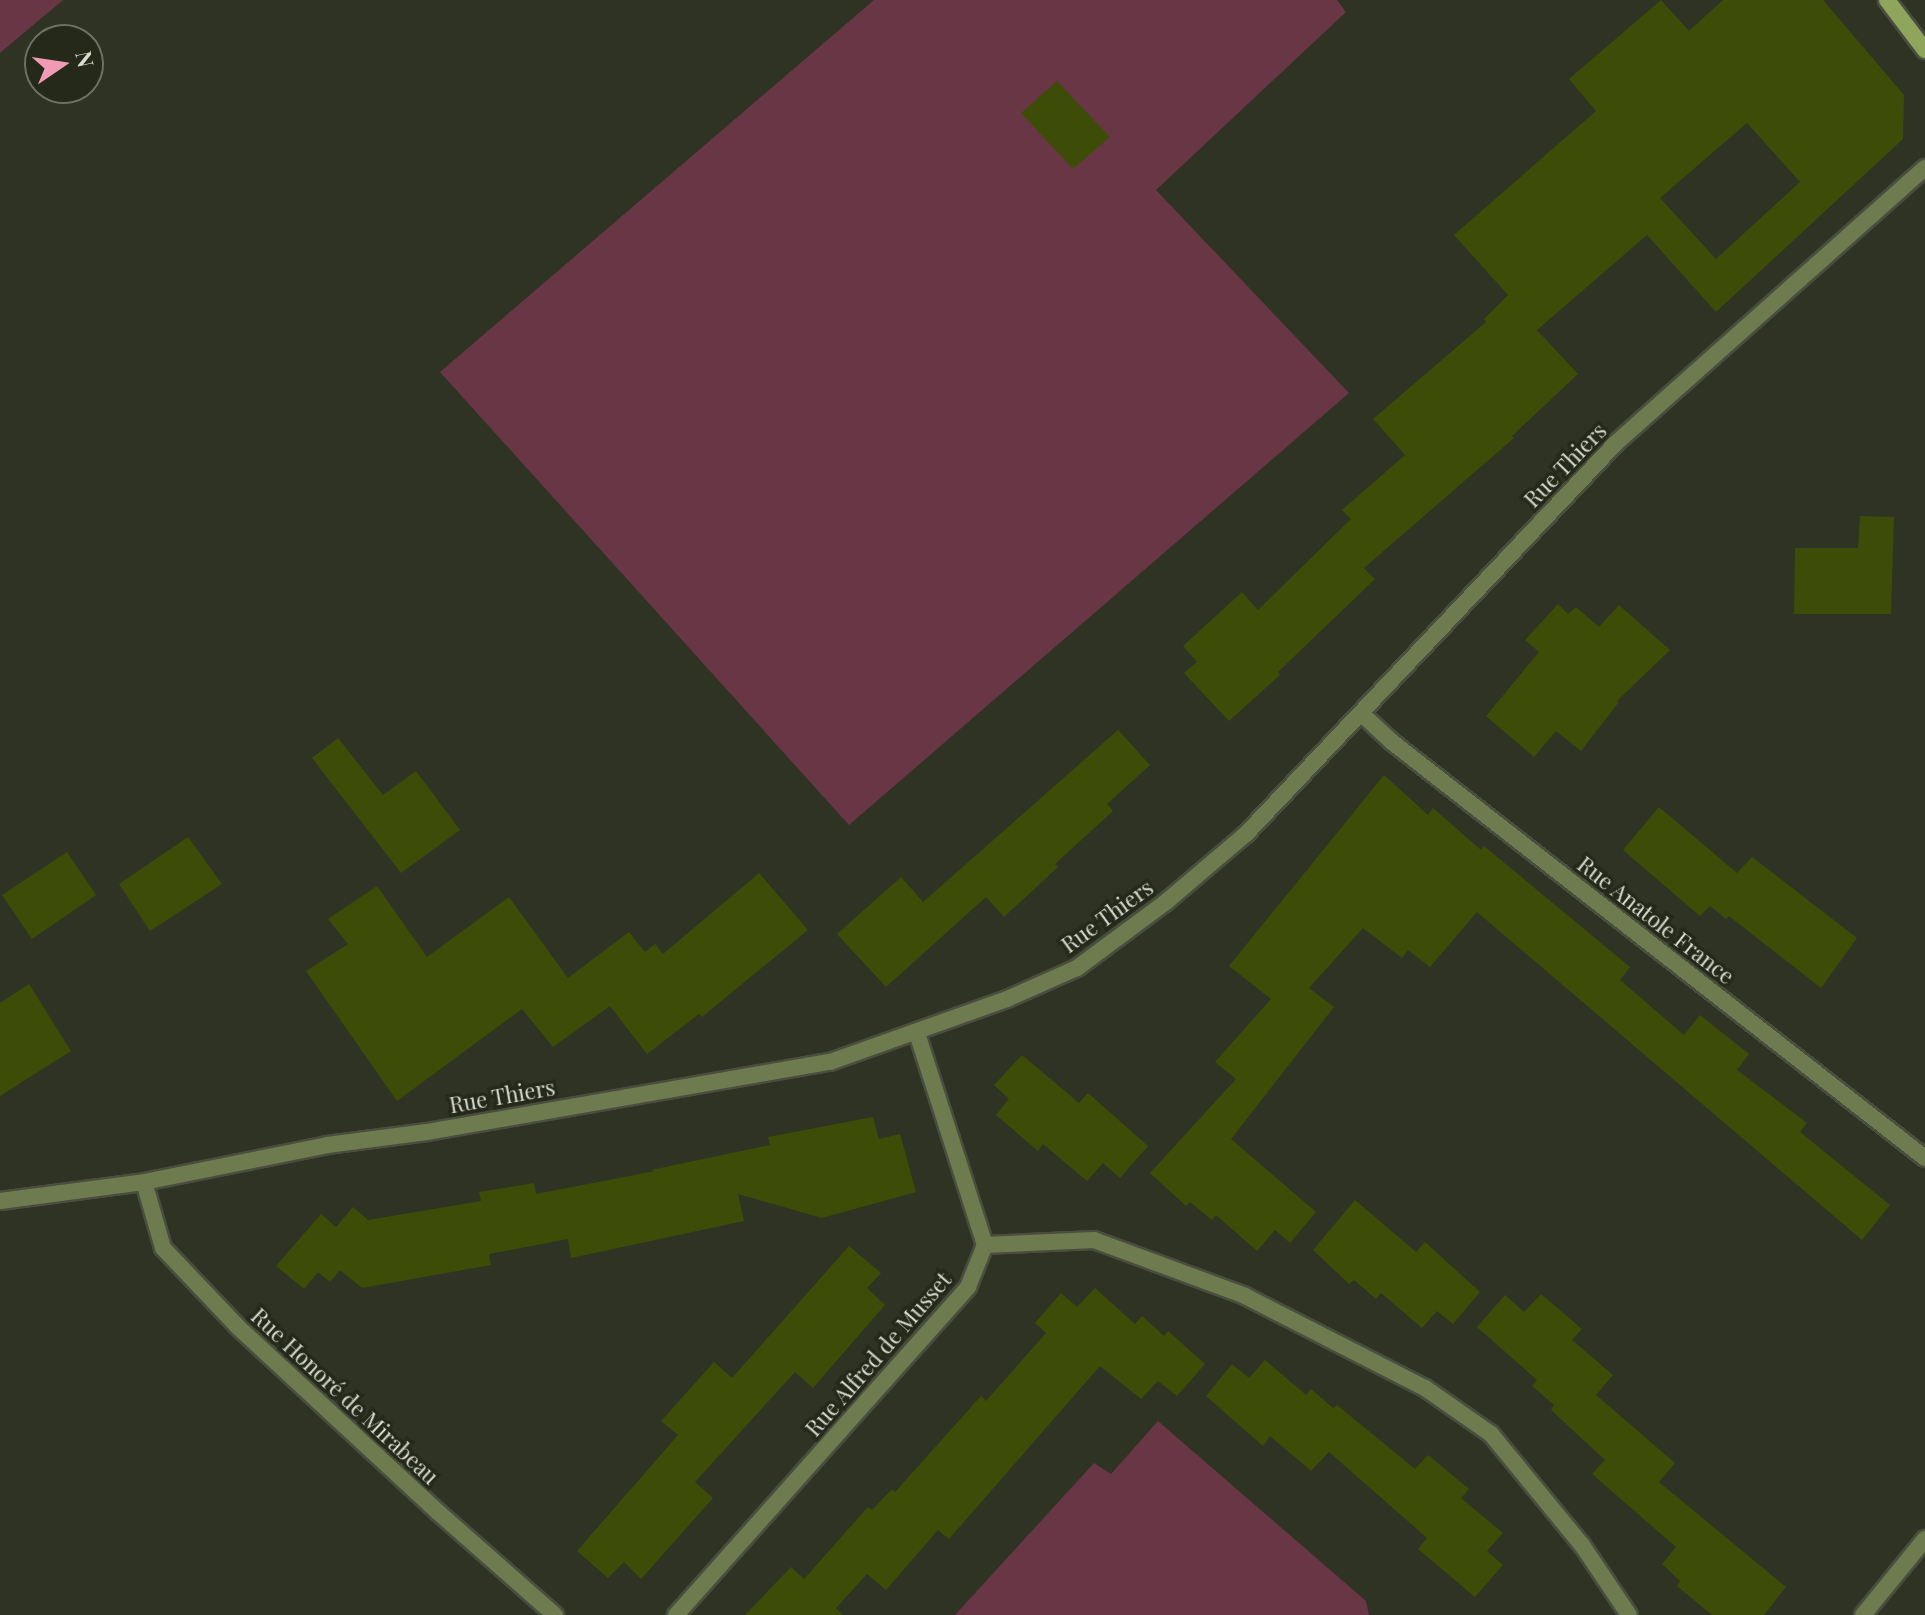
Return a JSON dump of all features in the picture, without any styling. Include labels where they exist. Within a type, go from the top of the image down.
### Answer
[{"type":"main road","points":[[1887,0],[1925,50]]},
{"type":"street","name":"Rue Thiers","points":[[0,1201],[144,1182],[327,1145],[427,1132],[830,1062],[917,1033],[1077,968],[1166,902],[1246,834],[1615,444],[1925,168]]},
{"type":"street","name":"Rue Anatole France","points":[[1362,714],[1392,742],[1925,1158]]},
{"type":"street","points":[[917,1033],[985,1245],[1094,1240],[1245,1296],[1425,1388],[1491,1434],[1582,1545],[1629,1615]]},
{"type":"street","name":"Rue Honoré de Mirabeau","points":[[144,1182],[163,1248],[248,1336],[438,1512],[555,1615]]},
{"type":"street","name":"Rue Alfred de Musset","points":[[676,1615],[968,1287],[985,1245]]},
{"type":"street","points":[[1863,1615],[1925,1539]]},
{"type":"shaded area","points":[[0,0],[63,0],[34,24],[24,24],[24,33],[0,53]]},
{"type":"shaded area","points":[[874,0],[1337,0],[1346,12],[1156,190],[1349,393],[849,825],[440,372]]},
{"type":"shaded area","points":[[1158,1421],[1366,1601],[1369,1615],[955,1615],[1094,1463],[1111,1474]]},
{"type":"building","points":[[1661,0],[1689,31],[1723,0],[1823,0],[1904,95],[1903,139],[1716,312],[1647,235],[1537,330],[1578,374],[1512,436],[1514,438],[1364,568],[1375,579],[1278,672],[1280,675],[1229,721],[1184,673],[1197,662],[1183,646],[1242,592],[1258,610],[1351,519],[1342,510],[1405,455],[1373,419],[1486,322],[1484,319],[1508,295],[1454,235],[1596,111],[1569,79]],"holes":[[[1747,123],[1800,182],[1716,259],[1660,198]]]},
{"type":"building","points":[[1057,81],[1110,137],[1073,169],[1021,113]]},
{"type":"building","points":[[1860,516],[1894,517],[1891,614],[1794,614],[1795,548],[1858,548]]},
{"type":"building","points":[[1558,604],[1568,614],[1576,607],[1599,627],[1619,605],[1670,650],[1617,701],[1581,751],[1556,731],[1534,757],[1486,716],[1539,652],[1525,640]]},
{"type":"building","points":[[1118,730],[1150,765],[1107,804],[1113,811],[1055,864],[1058,867],[1004,917],[986,897],[886,987],[837,934],[901,877],[923,902]]},
{"type":"building","points":[[338,738],[383,795],[416,771],[460,830],[401,873],[312,758]]},
{"type":"building","points":[[1384,775],[1428,815],[1433,808],[1481,850],[1484,846],[1630,967],[1620,980],[1684,1035],[1700,1015],[1749,1054],[1737,1070],[1807,1123],[1800,1132],[1890,1205],[1862,1240],[1477,912],[1430,967],[1408,950],[1402,958],[1363,928],[1309,988],[1334,1007],[1231,1139],[1316,1212],[1290,1243],[1275,1230],[1257,1251],[1216,1215],[1212,1220],[1190,1202],[1186,1206],[1150,1173],[1236,1079],[1215,1062],[1271,999],[1229,966]]},
{"type":"building","points":[[1659,807],[1737,873],[1752,857],[1857,938],[1821,988],[1729,916],[1726,919],[1710,906],[1700,916],[1623,850]]},
{"type":"building","points":[[188,837],[222,884],[150,931],[119,884]]},
{"type":"building","points":[[67,852],[96,895],[32,939],[2,895]]},
{"type":"building","points":[[759,873],[808,930],[702,1017],[699,1014],[647,1054],[610,1006],[553,1047],[522,1009],[397,1101],[306,971],[348,944],[328,919],[377,886],[427,957],[509,897],[568,978],[629,932],[645,952],[655,944],[663,954]]},
{"type":"building","points":[[29,984],[71,1051],[0,1096],[0,1003]]},
{"type":"building","points":[[1022,1055],[1079,1103],[1088,1093],[1148,1146],[1120,1178],[1103,1163],[1087,1181],[1043,1144],[1038,1151],[996,1115],[1009,1099],[994,1085]]},
{"type":"building","points":[[873,1117],[879,1139],[900,1134],[916,1192],[822,1218],[738,1194],[744,1221],[571,1258],[568,1239],[489,1254],[491,1265],[362,1288],[340,1270],[330,1282],[318,1272],[304,1289],[276,1266],[321,1214],[336,1227],[353,1207],[368,1220],[481,1201],[479,1192],[534,1183],[536,1194],[770,1145],[768,1137]]},
{"type":"building","points":[[1355,1200],[1416,1252],[1425,1242],[1480,1292],[1453,1324],[1437,1311],[1422,1328],[1381,1293],[1376,1299],[1354,1280],[1349,1284],[1313,1250]]},
{"type":"building","points":[[849,1246],[881,1273],[867,1288],[885,1305],[813,1388],[795,1372],[695,1482],[713,1498],[641,1579],[624,1562],[608,1578],[577,1551],[678,1435],[661,1421],[714,1362],[732,1378]]},
{"type":"building","points":[[1095,1288],[1135,1324],[1142,1316],[1164,1336],[1168,1331],[1205,1364],[1177,1396],[1158,1381],[1141,1399],[1100,1366],[949,1539],[938,1530],[886,1590],[867,1574],[836,1608],[843,1615],[745,1615],[791,1567],[804,1579],[868,1507],[872,1510],[892,1489],[895,1492],[981,1396],[986,1401],[1046,1333],[1035,1323],[1061,1293],[1077,1307]]},
{"type":"building","points":[[1541,1294],[1582,1329],[1572,1340],[1613,1375],[1596,1395],[1675,1463],[1659,1482],[1786,1587],[1764,1615],[1712,1615],[1677,1586],[1680,1581],[1662,1564],[1676,1547],[1592,1474],[1605,1460],[1551,1410],[1554,1405],[1532,1386],[1537,1380],[1477,1327],[1505,1295],[1524,1312]]},
{"type":"building","points":[[1265,1360],[1306,1395],[1311,1389],[1333,1408],[1337,1405],[1415,1469],[1428,1455],[1469,1489],[1461,1498],[1503,1533],[1487,1551],[1503,1565],[1475,1597],[1418,1549],[1427,1538],[1329,1452],[1311,1471],[1270,1436],[1263,1446],[1206,1396],[1232,1364],[1249,1378]]}]
